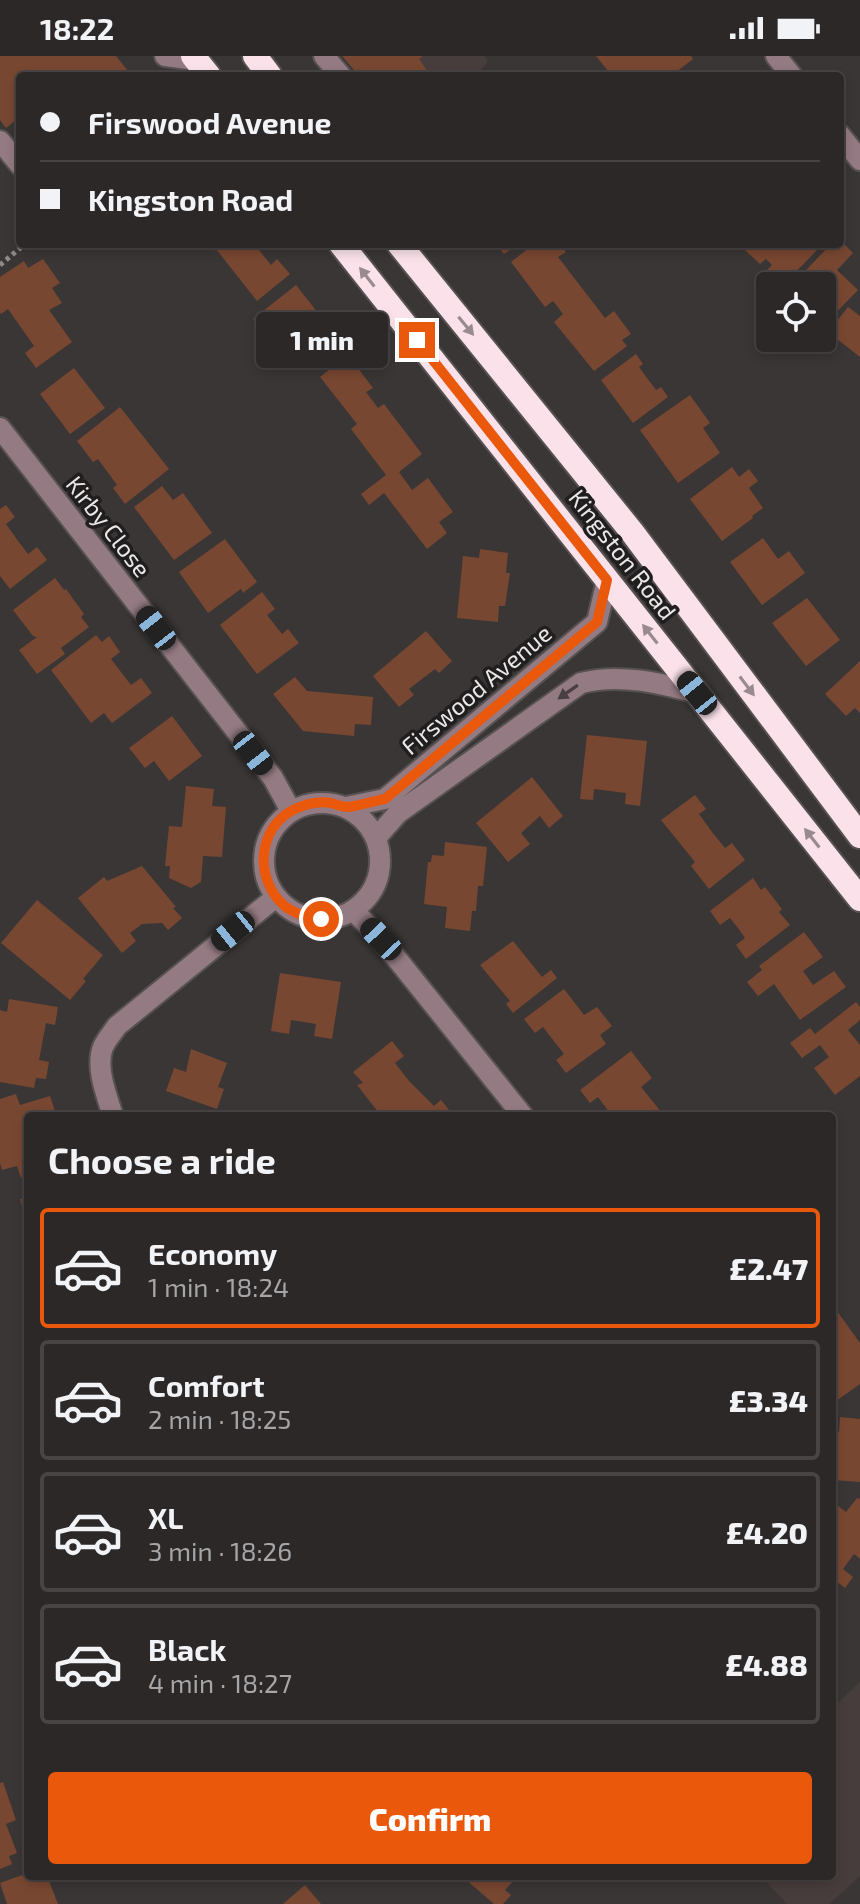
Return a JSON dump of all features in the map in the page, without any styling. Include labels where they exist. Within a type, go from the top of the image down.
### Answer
[{"type":"highway","name":"Kingston Road","points":[[344,248],[860,899]]},
{"type":"highway","name":"Kingston Road","points":[[402,248],[632,532],[860,836]]},
{"type":"street","points":[[165,56],[195,67]]},
{"type":"street","points":[[324,56],[338,72]]},
{"type":"street","points":[[776,56],[789,72]]},
{"type":"street","points":[[844,140],[860,160]]},
{"type":"street","points":[[0,141],[16,160]]},
{"type":"street","name":"Kirby Close","points":[[0,428],[273,778],[291,811]]},
{"type":"street","name":"Firswood Avenue","points":[[291,811],[309,803],[328,802],[346,807],[385,799],[597,622],[607,580]]},
{"type":"street","name":"Firswood Avenue","points":[[376,838],[398,813],[581,683],[599,678],[657,682],[697,693]]},
{"type":"street","points":[[291,811],[276,824],[266,841],[263,860],[266,880],[288,909],[321,919],[338,917],[366,900],[380,870],[376,838],[368,825],[346,807]]},
{"type":"street","points":[[112,1112],[103,1085],[101,1063],[103,1048],[117,1026],[276,897]]},
{"type":"street","points":[[353,910],[381,939],[520,1112]]},
{"type":"path","points":[[0,265],[20,248]]},
{"type":"shaded area","points":[[342,56],[484,56],[488,61],[480,72],[356,72]]},
{"type":"shaded area","points":[[860,1682],[860,1876],[829,1904],[787,1904],[765,1880],[836,1880],[836,1704]]},
{"type":"building","points":[[0,56],[116,56],[129,72],[16,72],[16,120],[6,128],[0,120]]},
{"type":"building","points":[[342,56],[423,56],[419,59],[428,72],[356,72]]},
{"type":"building","points":[[596,56],[691,56],[693,59],[676,72],[609,72]]},
{"type":"building","points":[[844,244],[853,253],[837,270],[858,290],[836,313],[836,272],[804,272],[827,248],[844,248]]},
{"type":"building","points":[[211,248],[257,248],[271,265],[277,259],[290,274],[257,301],[216,249]]},
{"type":"building","points":[[529,248],[563,248],[566,252],[558,257],[605,318],[614,311],[631,334],[622,340],[627,346],[594,371],[554,322],[563,314],[557,306],[553,301],[545,307],[511,262]]},
{"type":"building","points":[[747,248],[819,248],[796,272],[767,272],[772,265],[766,259],[760,264],[745,250]]},
{"type":"building","points":[[43,259],[60,283],[52,288],[62,303],[49,310],[72,342],[36,368],[25,353],[34,346],[8,309],[0,312],[0,277],[24,261],[28,268]]},
{"type":"building","points":[[296,285],[333,332],[330,334],[336,342],[311,361],[307,356],[303,359],[277,329],[267,337],[253,319]]},
{"type":"building","points":[[848,307],[860,316],[860,357],[836,338],[836,322]]},
{"type":"building","points":[[636,354],[643,364],[639,367],[656,390],[661,387],[668,397],[633,423],[601,380]]},
{"type":"building","points":[[348,355],[373,388],[366,392],[378,408],[384,404],[422,454],[399,472],[412,490],[428,478],[453,512],[439,522],[447,533],[427,549],[384,493],[369,505],[361,494],[386,475],[351,429],[357,424],[320,377]]},
{"type":"building","points":[[74,368],[105,408],[70,434],[40,394]]},
{"type":"building","points":[[690,395],[710,423],[703,428],[720,453],[678,483],[640,430]]},
{"type":"building","points":[[120,407],[169,469],[125,504],[113,488],[117,485],[98,459],[93,462],[77,441]]},
{"type":"building","points":[[732,467],[739,477],[749,469],[758,481],[749,488],[763,508],[722,541],[690,499]]},
{"type":"building","points":[[162,486],[173,500],[183,493],[212,533],[174,560],[134,507]]},
{"type":"building","points":[[6,505],[15,517],[6,524],[18,541],[28,554],[37,547],[47,560],[10,589],[0,576],[0,509]]},
{"type":"building","points":[[763,538],[778,559],[789,551],[805,573],[762,605],[730,562]]},
{"type":"building","points":[[225,539],[257,582],[243,593],[241,589],[208,613],[179,572]]},
{"type":"building","points":[[480,549],[508,553],[506,573],[510,573],[505,606],[499,606],[498,622],[457,618],[463,556],[479,558]]},
{"type":"building","points":[[55,578],[84,614],[81,617],[89,627],[61,648],[65,654],[37,674],[19,650],[37,637],[13,610]]},
{"type":"building","points":[[262,592],[275,609],[267,615],[282,634],[288,629],[299,643],[257,674],[220,625]]},
{"type":"building","points":[[807,598],[840,640],[806,666],[772,623]]},
{"type":"building","points":[[426,631],[452,661],[439,673],[435,669],[409,689],[414,695],[399,707],[373,676]]},
{"type":"building","points":[[96,635],[102,642],[109,636],[120,652],[111,659],[131,685],[141,678],[152,693],[112,723],[104,713],[91,723],[51,670]]},
{"type":"building","points":[[860,661],[860,713],[855,708],[846,716],[825,694]]},
{"type":"building","points":[[295,677],[307,691],[373,697],[371,725],[355,724],[354,736],[303,731],[273,694]]},
{"type":"building","points":[[172,716],[202,756],[169,781],[154,761],[145,768],[129,748]]},
{"type":"building","points":[[587,735],[647,741],[640,806],[625,804],[626,793],[594,789],[593,800],[580,799]]},
{"type":"building","points":[[532,777],[563,816],[549,828],[540,816],[521,833],[530,844],[508,862],[476,823]]},
{"type":"building","points":[[186,786],[214,789],[212,806],[226,807],[222,857],[203,856],[201,882],[191,888],[169,878],[170,866],[165,866],[169,826],[182,827]]},
{"type":"building","points":[[695,795],[706,809],[699,814],[712,832],[725,848],[732,843],[745,860],[709,889],[691,866],[695,862],[661,820]]},
{"type":"building","points":[[445,842],[487,847],[483,886],[478,886],[476,911],[472,911],[470,931],[445,928],[447,907],[424,904],[428,862],[431,862],[432,855],[444,856]]},
{"type":"building","points":[[142,866],[182,918],[168,930],[162,923],[142,924],[130,933],[136,941],[122,953],[78,898],[104,877],[107,881]]},
{"type":"building","points":[[753,878],[761,890],[765,887],[790,925],[746,959],[736,945],[745,938],[738,928],[730,918],[720,925],[710,911]]},
{"type":"building","points":[[37,900],[103,955],[70,1000],[1,943]]},
{"type":"building","points":[[804,932],[823,957],[803,971],[813,985],[834,971],[846,987],[800,1020],[774,984],[758,996],[747,982],[762,970],[759,966]]},
{"type":"building","points":[[513,941],[542,977],[551,970],[557,978],[513,1013],[506,1004],[510,1001],[480,965]]},
{"type":"building","points":[[280,973],[341,982],[332,1039],[314,1036],[316,1024],[291,1020],[289,1034],[271,1031]]},
{"type":"building","points":[[564,989],[584,1015],[597,1007],[612,1026],[600,1035],[606,1044],[566,1073],[556,1060],[564,1054],[543,1027],[535,1033],[524,1019]]},
{"type":"building","points":[[9,999],[58,1007],[55,1025],[46,1023],[39,1060],[49,1062],[46,1079],[36,1078],[34,1088],[0,1082],[0,1010],[7,1012]]},
{"type":"building","points":[[856,1002],[860,1007],[860,1020],[848,1030],[860,1045],[860,1076],[835,1095],[814,1068],[829,1057],[820,1045],[802,1058],[790,1043],[810,1028],[815,1034]]},
{"type":"building","points":[[392,1041],[404,1056],[395,1063],[409,1081],[434,1106],[441,1100],[451,1112],[378,1112],[357,1085],[363,1083],[353,1072]]},
{"type":"building","points":[[191,1049],[227,1063],[218,1087],[224,1089],[217,1109],[166,1091],[174,1068],[186,1072]]},
{"type":"building","points":[[631,1051],[652,1078],[641,1087],[661,1112],[609,1112],[598,1097],[590,1103],[580,1090]]},
{"type":"building","points":[[16,1094],[20,1105],[50,1096],[55,1111],[24,1112],[24,1177],[21,1178],[17,1166],[2,1170],[0,1099]]},
{"type":"building","points":[[836,1312],[860,1343],[860,1384],[836,1401],[836,1380]]},
{"type":"building","points":[[840,1417],[860,1419],[860,1482],[836,1480],[836,1432],[839,1432]]},
{"type":"building","points":[[857,1498],[860,1499],[860,1559],[854,1554],[843,1569],[853,1577],[845,1588],[836,1581],[836,1504],[846,1512]]},
{"type":"building","points":[[3,1782],[16,1820],[6,1824],[17,1853],[9,1856],[12,1864],[0,1869],[0,1783]]},
{"type":"building","points":[[24,1874],[24,1880],[49,1880],[58,1904],[7,1904],[0,1883]]},
{"type":"building","points":[[466,1880],[514,1880],[505,1890],[511,1895],[503,1904],[494,1904]]},
{"type":"building","points":[[305,1885],[321,1904],[283,1904]]},
{"type":"route","points":[[321,919],[288,909],[266,880],[263,860],[266,841],[276,824],[291,811],[309,803],[328,802],[346,807],[385,799],[597,622],[607,580],[417,340]]}]
